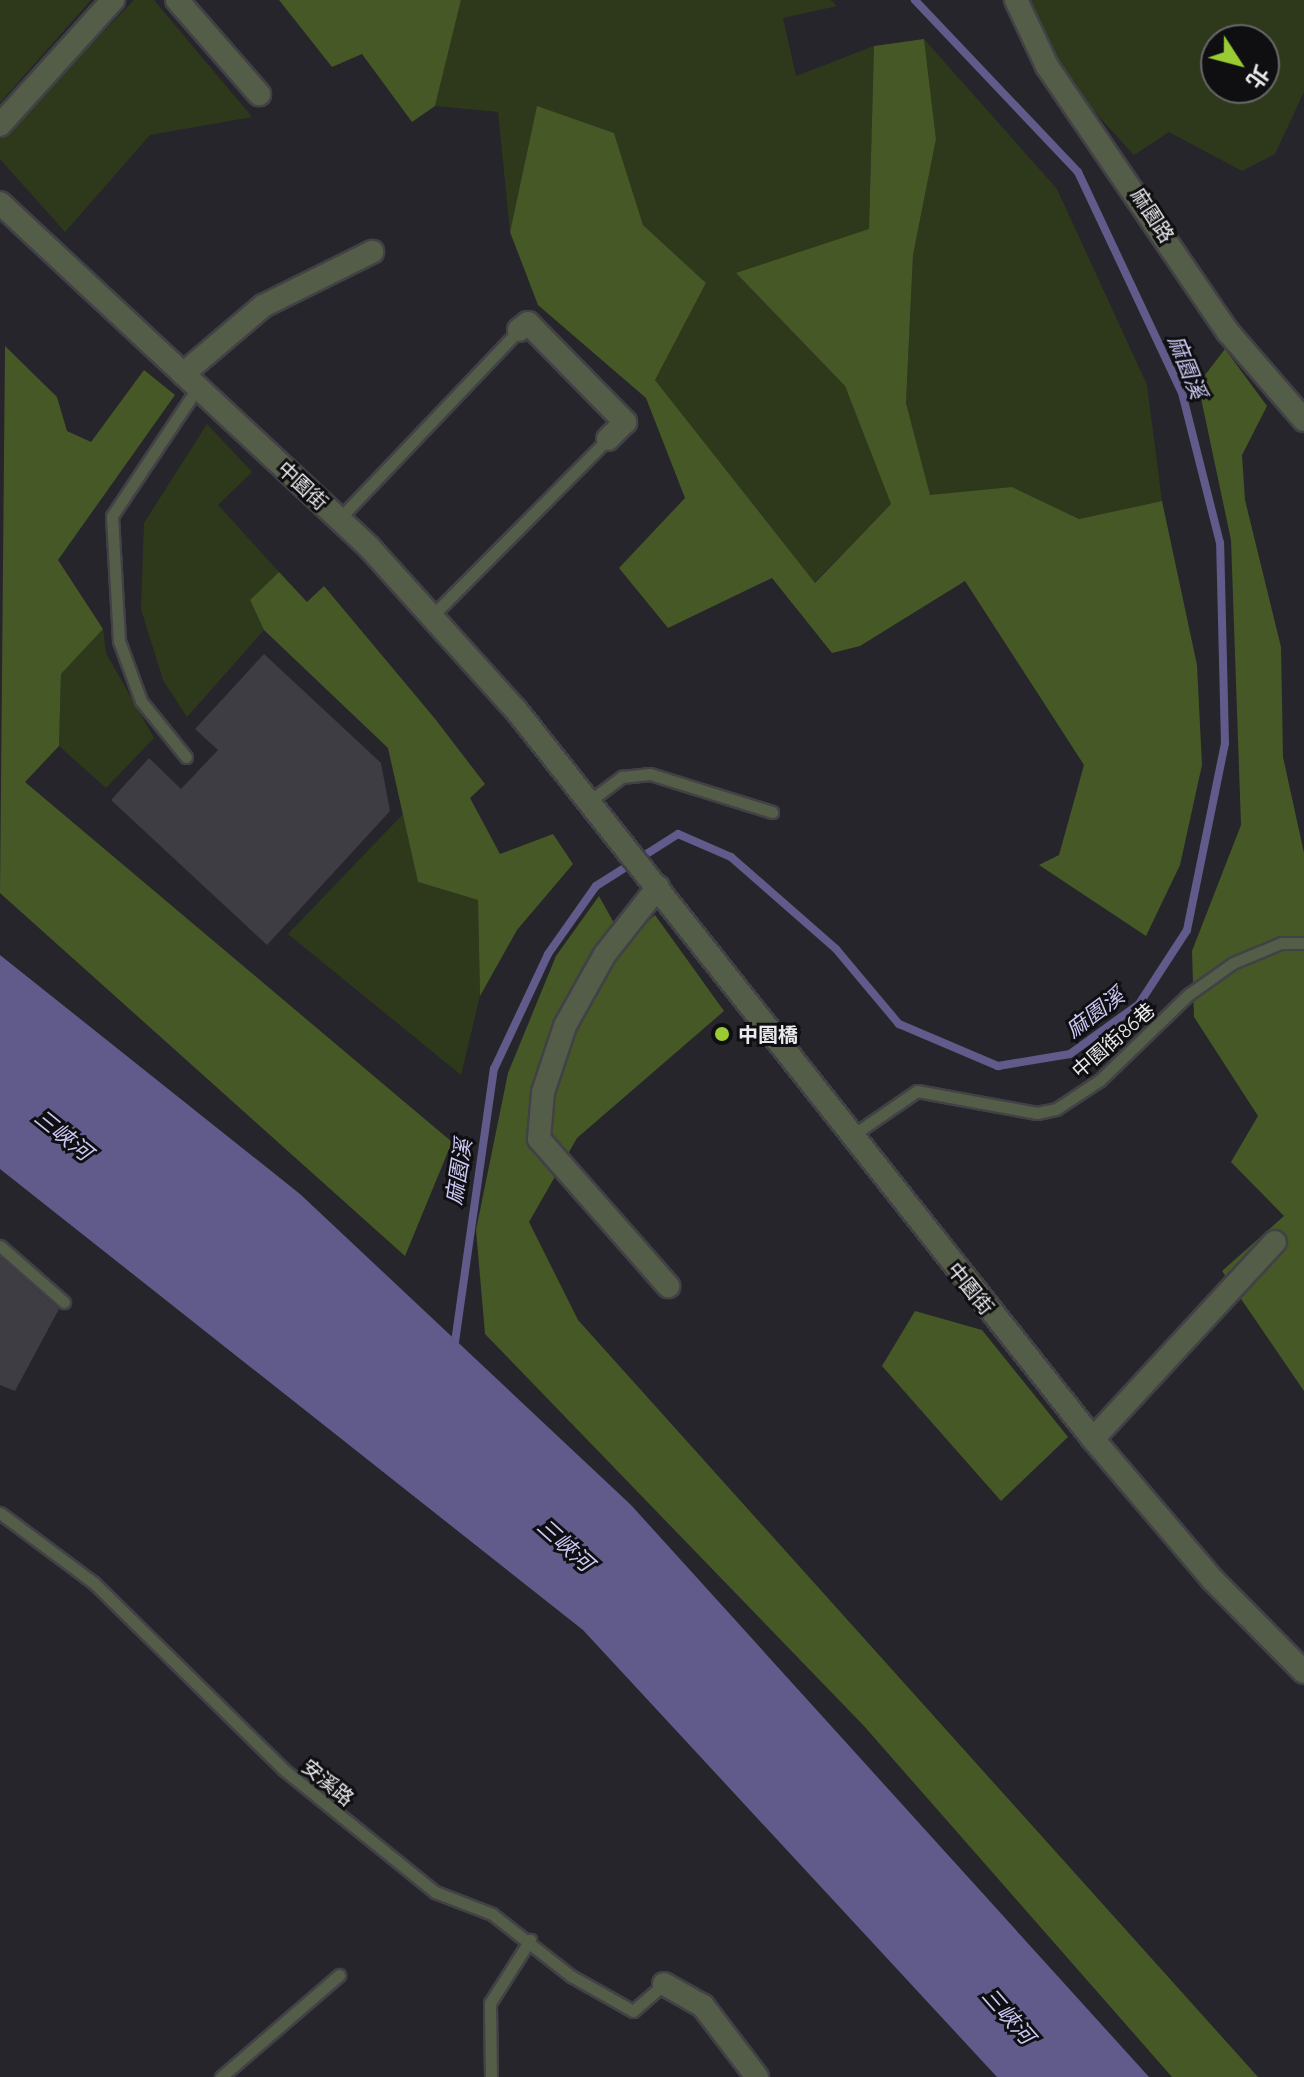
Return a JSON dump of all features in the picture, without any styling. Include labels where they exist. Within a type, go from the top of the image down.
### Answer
[{"type":"street","points":[[0,125],[113,0]]},
{"type":"street","points":[[177,0],[259,94]]},
{"type":"street","name":"麻園路","points":[[1016,0],[1047,66],[1228,332],[1304,420]]},
{"type":"street","name":"中園街","points":[[0,203],[339,519],[432,616],[587,795]]},
{"type":"street","points":[[190,380],[263,306],[372,252]]},
{"type":"street","points":[[519,330],[528,323],[625,422],[608,439]]},
{"type":"street","points":[[587,795],[658,887],[605,954],[565,1026],[543,1092],[539,1139],[668,1286]]},
{"type":"street","name":"中園街","points":[[658,887],[849,1138],[1093,1439],[1213,1580],[1304,1672]]},
{"type":"street","points":[[1093,1439],[1275,1242]]},
{"type":"street","points":[[664,1984],[703,2006],[757,2077]]},
{"type":"lane","points":[[339,519],[519,330]]},
{"type":"lane","points":[[186,757],[141,701],[119,641],[112,516],[190,380]]},
{"type":"lane","points":[[432,616],[608,439]]},
{"type":"lane","points":[[587,795],[622,777],[650,774],[772,812]]},
{"type":"lane","name":"中園街86巷","points":[[849,1138],[917,1091],[1037,1113],[1056,1109],[1100,1080],[1188,995],[1233,963],[1281,943],[1304,943]]},
{"type":"lane","points":[[0,1246],[64,1302]]},
{"type":"lane","name":"安溪路","points":[[0,1513],[94,1583],[283,1769],[435,1892],[492,1914],[530,1940],[571,1976],[633,2011],[664,1984]]},
{"type":"lane","points":[[491,2077],[490,2003],[530,1940]]},
{"type":"lane","points":[[221,2077],[339,1975]]},
{"type":"green space","points":[[0,0],[91,0],[0,103]]},
{"type":"green space","points":[[134,0],[154,0],[252,117],[150,135],[65,232],[0,159],[0,139]]},
{"type":"green space","points":[[279,0],[461,0],[435,106],[412,122],[362,54],[332,67]]},
{"type":"green space","points":[[461,0],[831,0],[837,6],[783,18],[796,76],[874,46],[869,230],[737,274],[845,386],[891,504],[814,583],[655,380],[706,283],[643,225],[614,133],[537,107],[510,232],[498,112],[435,106]]},
{"type":"green space","points":[[1028,0],[1304,0],[1304,92],[1275,154],[1242,171],[1169,132],[1134,155],[1071,86]]},
{"type":"green space","points":[[924,39],[1057,189],[1147,385],[1162,501],[1079,519],[1012,487],[930,496],[906,403],[913,255],[936,139]]},
{"type":"green space","points":[[924,39],[936,139],[913,255],[906,403],[930,495],[1012,487],[1079,519],[1162,501],[1197,665],[1202,765],[1180,865],[1146,936],[1039,865],[1059,855],[1084,765],[965,581],[860,646],[832,653],[772,578],[668,628],[619,568],[685,498],[646,398],[538,305],[510,232],[537,106],[614,133],[643,225],[706,283],[655,380],[815,583],[891,504],[845,386],[736,273],[869,229],[874,46]]},
{"type":"green space","points":[[5,346],[57,397],[67,431],[91,442],[144,370],[175,395],[58,560],[103,629],[61,674],[59,746],[25,782],[452,1142],[405,1256],[0,893]]},
{"type":"green space","points":[[1225,349],[1267,406],[1242,455],[1245,500],[1281,647],[1283,757],[1304,853],[1304,1391],[1222,1271],[1284,1216],[1231,1162],[1258,1116],[1194,1017],[1192,951],[1241,825],[1231,540],[1198,384]]},
{"type":"green space","points":[[207,424],[252,472],[218,505],[279,572],[250,600],[264,630],[187,717],[163,680],[141,609],[144,523]]},
{"type":"green space","points":[[279,572],[307,602],[324,586],[436,720],[485,784],[470,798],[500,854],[553,834],[573,864],[517,930],[480,996],[478,900],[418,882],[388,748],[264,630],[250,600]]},
{"type":"green space","points":[[103,629],[106,653],[154,738],[106,788],[59,746],[61,674]]},
{"type":"green space","points":[[403,814],[418,882],[478,900],[480,996],[461,1075],[288,934]]},
{"type":"green space","points":[[599,896],[624,941],[655,915],[724,1011],[577,1138],[529,1222],[578,1320],[1258,2077],[1172,2077],[864,1726],[485,1334],[476,1230],[508,1073],[556,956]]},
{"type":"green space","points":[[915,1311],[982,1330],[1068,1437],[1001,1501],[882,1366]]},
{"type":"water","name":"三峽河","points":[[0,955],[300,1194],[631,1505],[1149,2077],[997,2077],[583,1630],[0,1169]]},
{"type":"building","points":[[264,654],[381,763],[390,811],[267,945],[111,800],[149,758],[181,789],[218,750],[195,729]]},
{"type":"building","points":[[0,1257],[59,1309],[15,1391],[0,1385]]},
{"type":"waterway","name":"麻園溪","points":[[454,1349],[494,1069],[548,954],[596,886],[678,834],[731,857],[836,949],[899,1024],[998,1066],[1070,1054],[1139,1004],[1187,930],[1225,743],[1220,543],[1182,393],[1078,172],[915,0]]},
{"type":"place","name":"中園橋","points":[[722,1034]]}]
